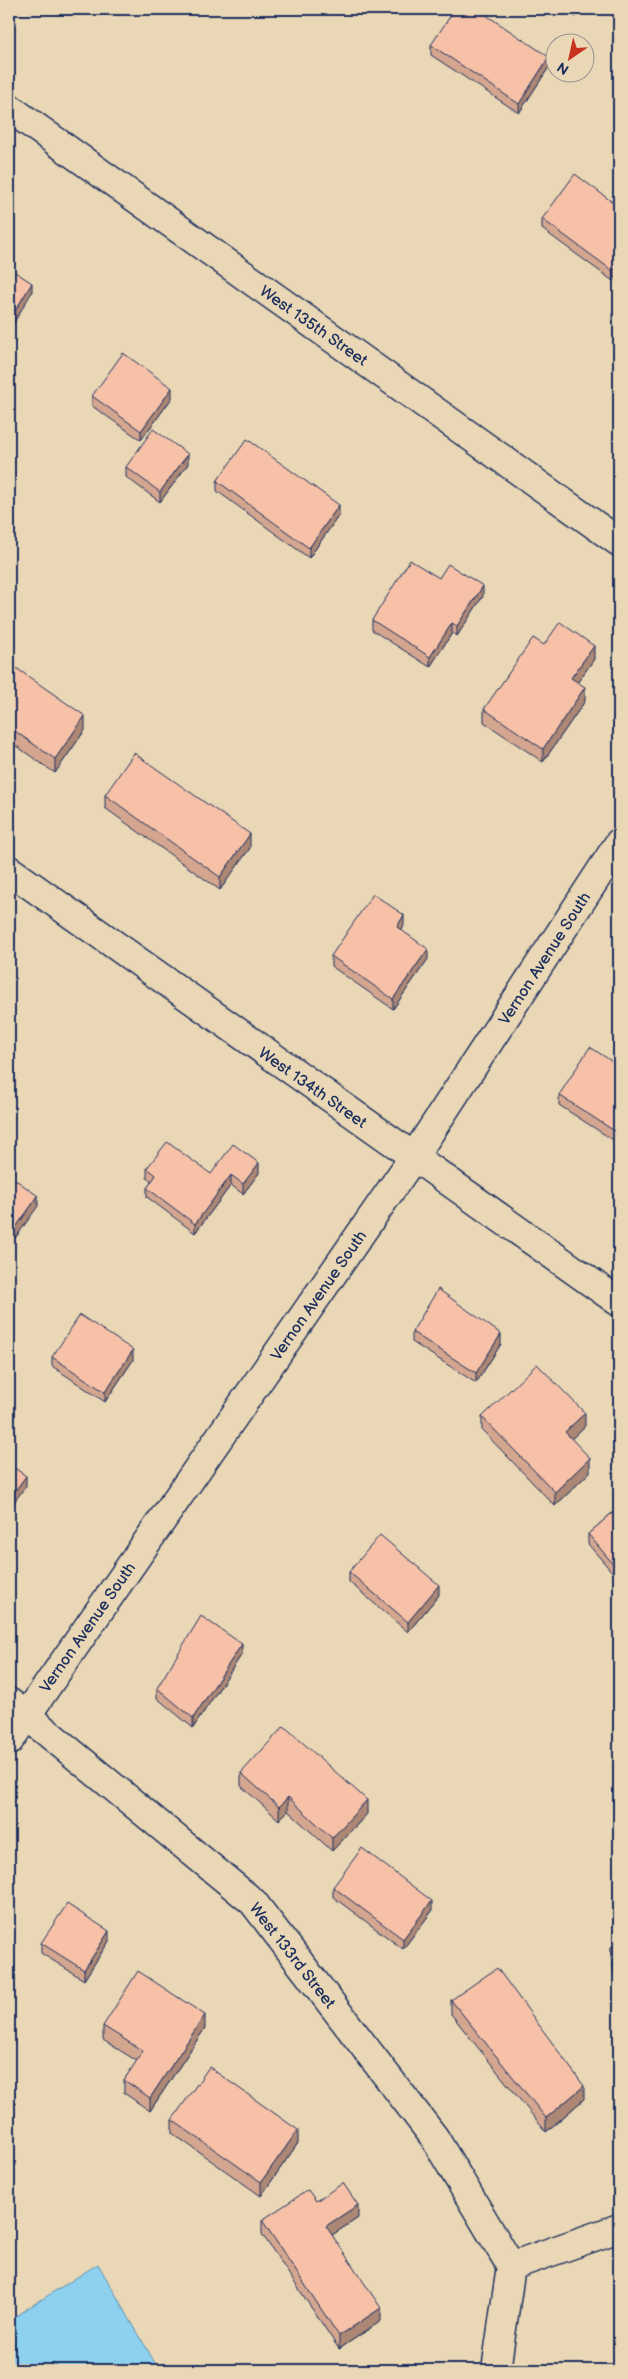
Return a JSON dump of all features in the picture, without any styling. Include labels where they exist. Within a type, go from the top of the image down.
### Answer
[{"type":"street","name":"West 135th Street","points":[[9,108],[619,542]]},
{"type":"street","name":"Vernon Avenue South","points":[[9,1741],[18,1709],[413,1158],[619,843]]},
{"type":"street","name":"West 134th Street","points":[[9,870],[413,1158],[619,1302]]},
{"type":"street","name":"West 133rd Street","points":[[18,1709],[253,1902],[434,2137],[511,2266]]},
{"type":"street","points":[[496,2370],[511,2266],[619,2228]]},
{"type":"water","points":[[98,2264],[159,2370],[9,2370],[9,2320]]},
{"type":"building","points":[[455,9],[477,9],[546,55],[546,62],[519,104],[431,45]]},
{"type":"building","points":[[575,174],[619,207],[619,263],[613,271],[542,219]]},
{"type":"building","points":[[9,268],[32,283],[9,321]]},
{"type":"building","points":[[123,353],[172,388],[141,431],[92,396]]},
{"type":"building","points":[[153,429],[188,454],[160,492],[126,467]]},
{"type":"building","points":[[247,439],[339,505],[309,548],[217,481]]},
{"type":"building","points":[[410,560],[439,578],[448,564],[483,586],[457,626],[452,623],[430,657],[372,620]]},
{"type":"building","points":[[560,622],[594,646],[571,678],[585,687],[543,749],[484,709],[533,638],[544,645]]},
{"type":"building","points":[[9,663],[85,716],[55,759],[9,727]]},
{"type":"building","points":[[134,753],[250,834],[220,877],[105,795]]},
{"type":"building","points":[[373,894],[404,915],[397,927],[428,949],[393,999],[331,956]]},
{"type":"building","points":[[590,1047],[619,1066],[619,1134],[559,1095]]},
{"type":"building","points":[[167,1142],[211,1174],[233,1144],[259,1163],[243,1184],[231,1175],[195,1224],[147,1188],[156,1175],[147,1168]]},
{"type":"building","points":[[9,1175],[38,1196],[9,1237]]},
{"type":"building","points":[[438,1289],[501,1334],[476,1373],[412,1332]]},
{"type":"building","points":[[80,1315],[133,1350],[105,1392],[52,1357]]},
{"type":"building","points":[[537,1364],[585,1413],[565,1432],[590,1458],[555,1492],[482,1417]]},
{"type":"building","points":[[9,1464],[26,1476],[9,1499]]},
{"type":"building","points":[[619,1507],[619,1571],[588,1534]]},
{"type":"building","points":[[380,1535],[439,1585],[408,1622],[349,1572]]},
{"type":"building","points":[[201,1616],[242,1644],[193,1718],[157,1688]]},
{"type":"building","points":[[284,1726],[367,1800],[332,1838],[288,1797],[279,1807],[241,1773]]},
{"type":"building","points":[[362,1848],[432,1901],[403,1939],[333,1887]]},
{"type":"building","points":[[67,1904],[109,1931],[84,1970],[41,1943]]},
{"type":"building","points":[[619,1945],[619,1990],[611,1947]]},
{"type":"building","points":[[497,1968],[584,2086],[546,2118],[451,2000]]},
{"type":"building","points":[[138,1971],[205,2015],[150,2098],[124,2080],[143,2051],[103,2026]]},
{"type":"building","points":[[209,2067],[298,2130],[261,2182],[172,2120]]},
{"type":"building","points":[[343,2183],[358,2205],[326,2226],[381,2308],[339,2336],[262,2220],[308,2190],[316,2201]]}]
